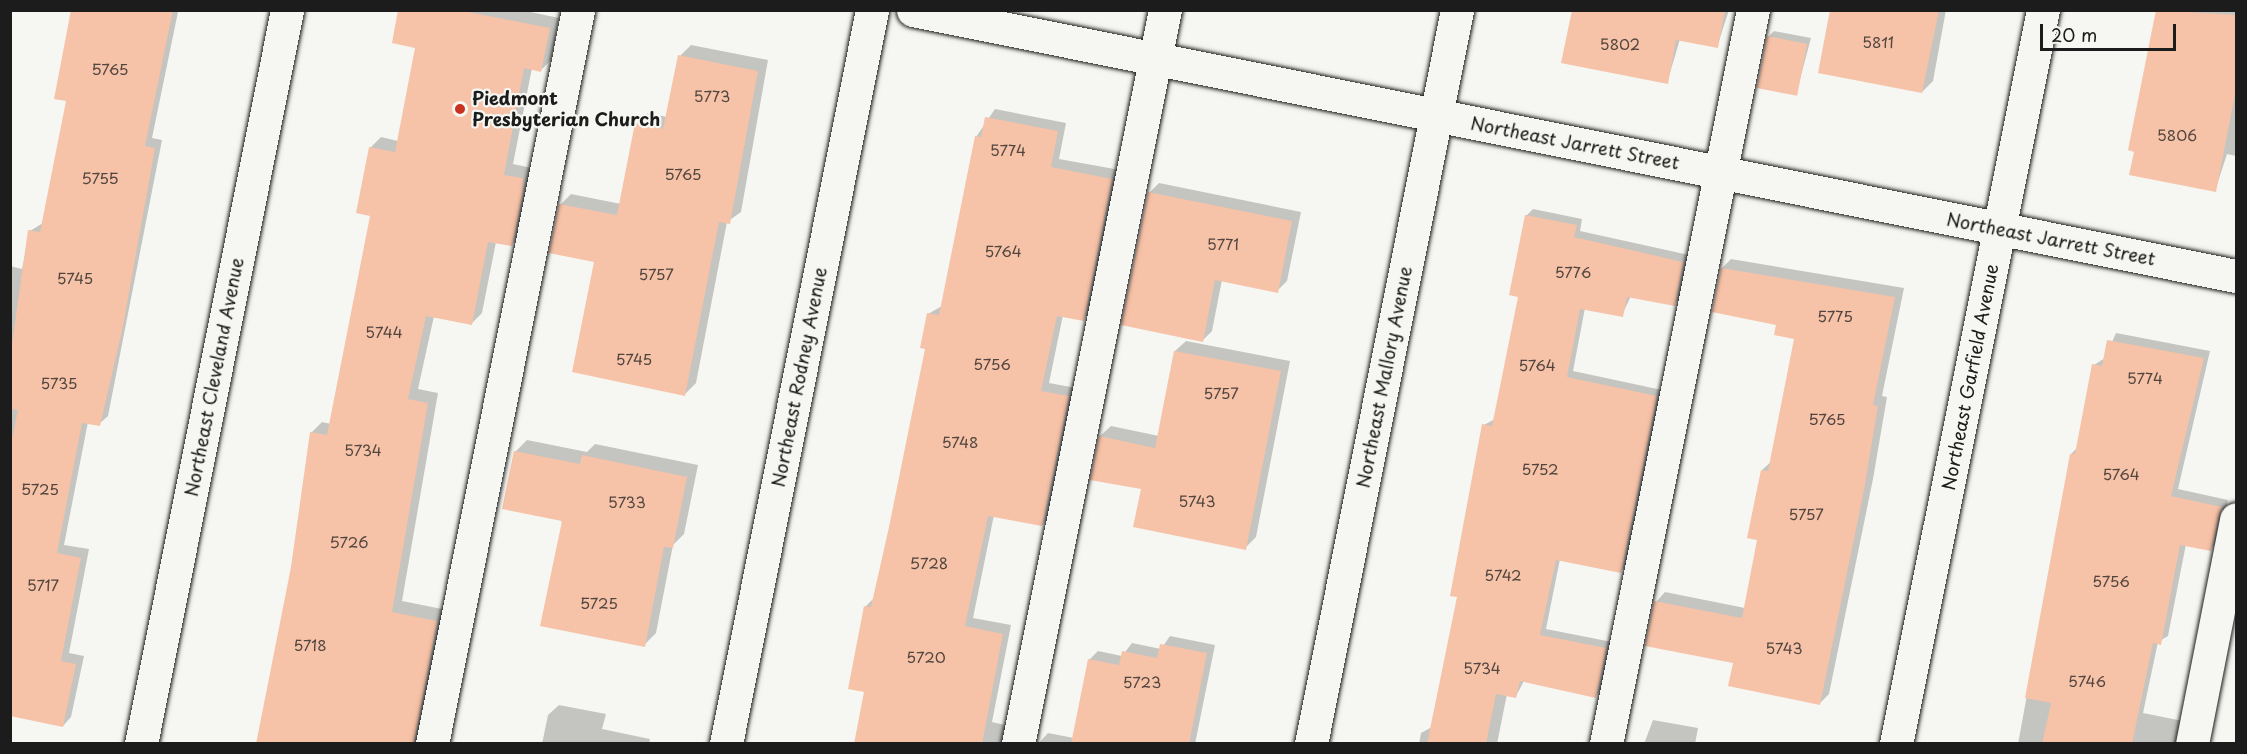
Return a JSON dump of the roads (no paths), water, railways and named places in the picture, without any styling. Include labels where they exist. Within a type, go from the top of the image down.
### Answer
[{"type":"street","name":"Northeast Cleveland Avenue","points":[[141,744],[287,10]]},
{"type":"street","points":[[432,744],[578,10]]},
{"type":"street","name":"Northeast Rodney Avenue","points":[[726,744],[872,10]]},
{"type":"street","name":"Northeast Jarrett Street","points":[[913,10],[2236,276]]},
{"type":"street","points":[[1018,744],[1165,10]]},
{"type":"street","name":"Northeast Mallory Avenue","points":[[1311,744],[1457,10]]},
{"type":"street","points":[[1606,744],[1753,10]]},
{"type":"street","name":"Northeast Garfield Avenue","points":[[1896,744],[2043,10]]},
{"type":"street","points":[[2192,744],[2236,519]]},
{"type":"place","name":"Piedmont Presbyterian Church","points":[[460,109]]}]
